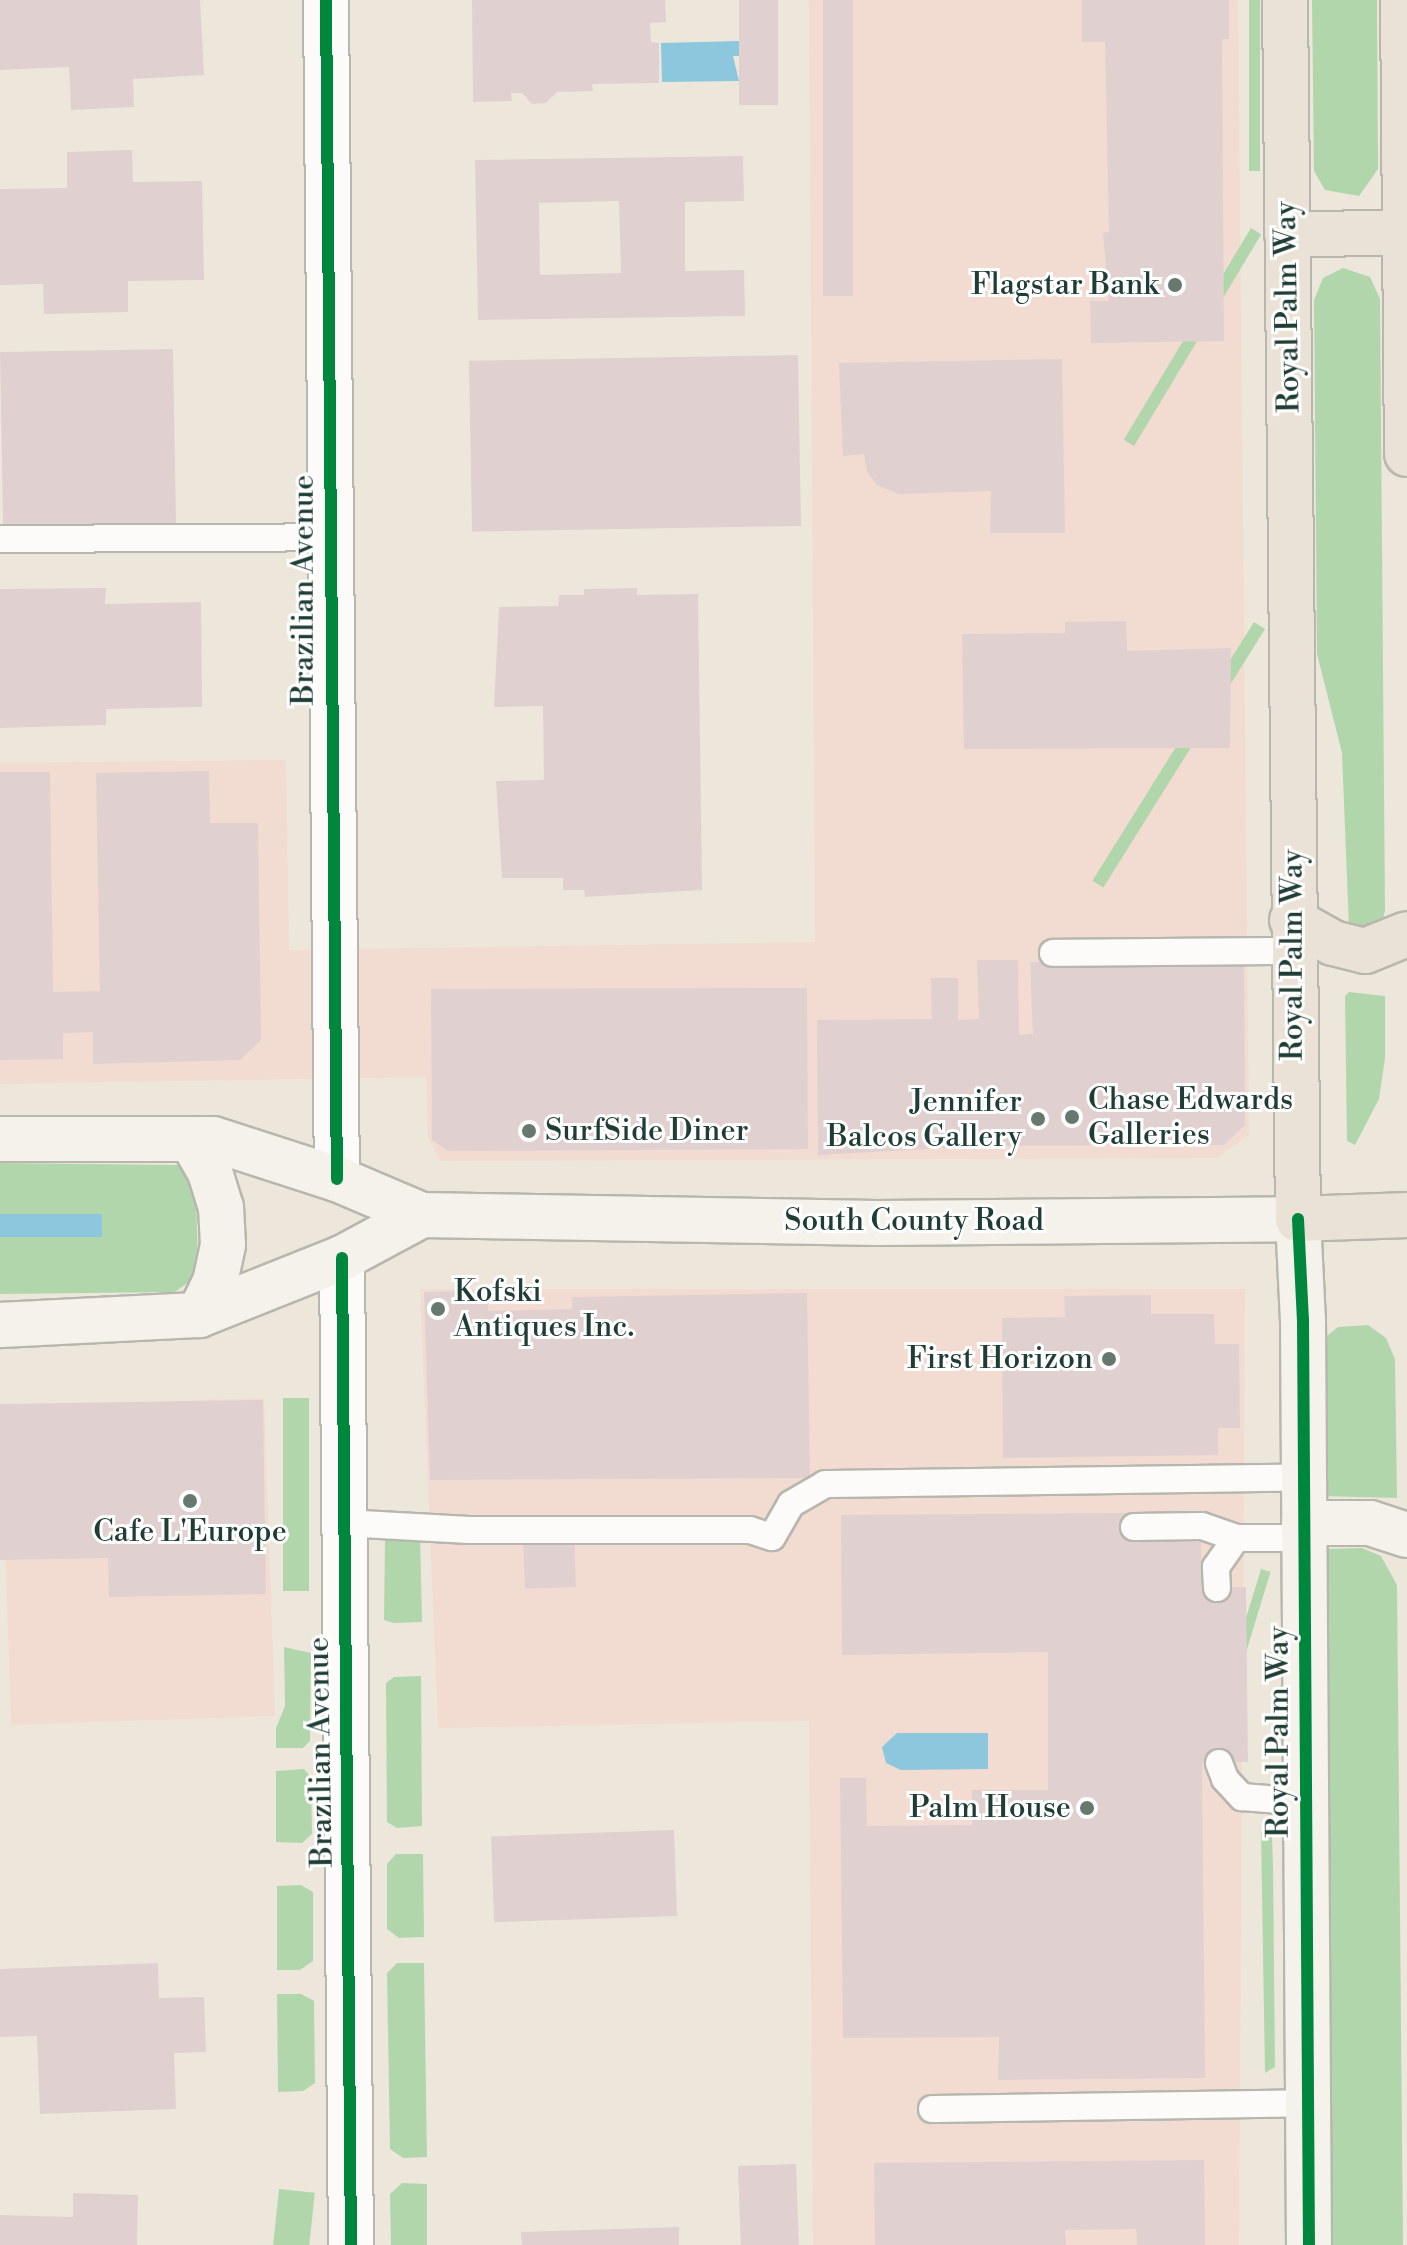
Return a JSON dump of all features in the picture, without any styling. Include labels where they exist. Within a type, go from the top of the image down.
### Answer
[{"type":"main road","name":"Royal Palm Way","points":[[1285,0],[1292,936],[1304,1477],[1309,2245]]},
{"type":"main road","points":[[1403,0],[1407,454]]},
{"type":"main road","points":[[1287,234],[1405,233]]},
{"type":"main road","points":[[1292,936],[1352,950],[1380,949],[1407,934]]},
{"type":"main road","name":"South County Road","points":[[0,1139],[213,1139],[337,1179],[422,1215],[877,1223],[1407,1215]]},
{"type":"main road","points":[[191,1139],[214,1184],[223,1245],[215,1282],[199,1315]]},
{"type":"main road","name":"South County Road","points":[[0,1325],[199,1315],[342,1258],[422,1215]]},
{"type":"main road","points":[[1304,1530],[1370,1523],[1407,1535]]},
{"type":"street","name":"Brazilian Avenue","points":[[326,0],[337,1179]]},
{"type":"street","name":"Brazilian Avenue","points":[[342,1258],[351,2245]]},
{"type":"lane","points":[[0,539],[329,537]]},
{"type":"lane","points":[[1053,953],[1292,936]]},
{"type":"lane","points":[[344,1523],[469,1530],[750,1530],[772,1537],[791,1504],[825,1484],[1304,1477]]},
{"type":"lane","points":[[1134,1527],[1202,1526],[1236,1538],[1304,1530]]},
{"type":"lane","points":[[1217,1588],[1216,1567],[1236,1538]]},
{"type":"lane","points":[[1219,1763],[1225,1779],[1242,1797],[1306,1802]]},
{"type":"lane","points":[[932,2109],[1308,2103]]},
{"type":"shaded area","points":[[809,0],[1238,0],[1249,1135],[1217,1158],[440,1161],[428,1137],[426,1077],[0,1084],[0,763],[286,760],[289,950],[815,942]]},
{"type":"shaded area","points":[[420,1289],[1245,1289],[1239,2245],[813,2245],[809,1721],[438,1728]]},
{"type":"shaded area","points":[[264,1398],[275,1716],[11,1725],[0,1407]]},
{"type":"green space","points":[[1249,0],[1260,0],[1260,171],[1249,171]]},
{"type":"green space","points":[[1312,0],[1377,0],[1378,169],[1359,196],[1325,190],[1314,171]]},
{"type":"green space","points":[[1251,228],[1261,234],[1134,446],[1124,440]]},
{"type":"green space","points":[[1343,268],[1370,277],[1380,299],[1385,911],[1381,926],[1349,929],[1342,753],[1317,654],[1314,300],[1323,278]]},
{"type":"green space","points":[[1254,622],[1265,629],[1103,888],[1092,881]]},
{"type":"green space","points":[[1349,992],[1385,996],[1385,1058],[1379,1099],[1355,1145],[1347,1141],[1345,996]]},
{"type":"green space","points":[[0,1163],[178,1165],[196,1192],[198,1266],[193,1279],[175,1292],[0,1294]]},
{"type":"green space","points":[[1368,1325],[1386,1338],[1395,1359],[1397,1498],[1320,1496],[1323,1339],[1338,1327]]},
{"type":"green space","points":[[283,1398],[309,1398],[309,1591],[283,1591]]},
{"type":"green space","points":[[420,1536],[422,1622],[394,1623],[384,1620],[385,1538]]},
{"type":"green space","points":[[1362,1548],[1381,1556],[1397,1585],[1403,2245],[1322,2245],[1324,1549]]},
{"type":"green space","points":[[1261,1569],[1271,1572],[1213,1760],[1203,1757]]},
{"type":"green space","points":[[284,1647],[311,1653],[310,1741],[303,1748],[276,1748],[276,1728],[285,1706]]},
{"type":"green space","points":[[421,1676],[422,1826],[397,1828],[387,1822],[386,1683],[394,1677]]},
{"type":"green space","points":[[304,1769],[311,1777],[312,1834],[302,1843],[276,1842],[276,1771]]},
{"type":"green space","points":[[1261,1832],[1272,1837],[1273,1865],[1275,2067],[1265,2073]]},
{"type":"green space","points":[[396,1854],[423,1854],[424,1937],[399,1938],[387,1929],[387,1864]]},
{"type":"green space","points":[[301,1885],[313,1892],[313,1961],[300,1970],[277,1970],[277,1886]]},
{"type":"green space","points":[[397,1963],[424,1963],[427,2157],[403,2158],[390,2149],[387,1973]]},
{"type":"green space","points":[[277,1994],[301,1994],[314,2001],[315,2083],[303,2091],[278,2092]]},
{"type":"green space","points":[[402,2183],[427,2184],[427,2245],[391,2245],[390,2194]]},
{"type":"green space","points":[[279,2189],[315,2193],[309,2245],[273,2245]]},
{"type":"water","points":[[739,41],[740,56],[733,56],[739,81],[662,82],[661,43]]},
{"type":"water","points":[[0,1214],[102,1214],[102,1237],[0,1237]]},
{"type":"water","points":[[897,1733],[988,1733],[988,1769],[901,1770],[886,1763],[882,1747]]},
{"type":"building","points":[[0,0],[200,0],[204,75],[133,79],[134,107],[71,110],[69,67],[0,70]]},
{"type":"building","points":[[472,0],[665,0],[666,22],[650,23],[651,42],[659,43],[659,83],[592,84],[593,91],[557,92],[546,103],[532,104],[522,93],[511,93],[512,101],[473,102]]},
{"type":"building","points":[[739,0],[778,0],[778,105],[739,105]]},
{"type":"building","points":[[823,0],[853,0],[853,296],[823,296]]},
{"type":"building","points":[[1082,0],[1229,0],[1229,39],[1222,39],[1224,341],[1091,343],[1090,301],[1109,301],[1103,233],[1109,232],[1105,42],[1082,42]]},
{"type":"building","points":[[132,150],[133,182],[202,181],[204,280],[128,281],[128,312],[44,314],[43,284],[0,285],[0,189],[67,188],[67,152]]},
{"type":"building","points":[[743,156],[744,201],[685,202],[685,271],[744,270],[745,316],[478,320],[475,160]],"holes":[[[619,201],[621,273],[540,275],[539,203]]]},
{"type":"building","points":[[173,349],[176,524],[3,527],[0,352]]},
{"type":"building","points":[[798,355],[801,526],[472,532],[469,361]]},
{"type":"building","points":[[1062,359],[1065,533],[990,533],[991,491],[899,494],[877,485],[867,472],[864,454],[843,456],[839,363]]},
{"type":"building","points":[[106,588],[105,604],[201,602],[202,707],[106,709],[106,725],[0,728],[0,589]]},
{"type":"building","points":[[637,588],[637,595],[698,594],[702,890],[585,897],[584,890],[563,890],[563,878],[502,878],[496,781],[544,780],[543,706],[494,707],[499,607],[558,606],[559,595],[584,595],[584,589]]},
{"type":"building","points":[[1126,621],[1127,651],[1231,648],[1230,748],[964,749],[962,634],[1065,633],[1065,622]]},
{"type":"building","points":[[209,771],[210,823],[258,823],[261,1040],[240,1060],[93,1064],[93,1032],[63,1033],[63,1059],[0,1060],[0,772],[50,772],[53,992],[100,991],[96,773]]},
{"type":"building","points":[[977,960],[1018,960],[1019,1035],[1033,1034],[1030,962],[1244,960],[1245,1125],[1224,1145],[980,1146],[818,1155],[817,1020],[932,1019],[931,978],[958,978],[958,1020],[979,1019]]},
{"type":"building","points":[[807,988],[808,1149],[448,1151],[432,1140],[431,989]]},
{"type":"building","points":[[488,1291],[488,1311],[572,1309],[572,1297],[807,1293],[810,1478],[430,1480],[424,1292]]},
{"type":"building","points":[[1151,1295],[1151,1314],[1214,1314],[1215,1344],[1239,1344],[1240,1428],[1218,1428],[1218,1455],[1003,1458],[1002,1318],[1065,1317],[1064,1296]]},
{"type":"building","points":[[263,1400],[266,1594],[109,1597],[108,1558],[0,1560],[0,1404]]},
{"type":"building","name":"Palm House","points":[[1133,1513],[1133,1542],[1201,1542],[1201,1588],[1246,1587],[1248,1762],[1202,1763],[1205,2078],[998,2080],[999,2037],[843,2038],[840,1778],[866,1778],[867,1826],[972,1825],[972,1790],[1048,1790],[1048,1652],[842,1655],[841,1515]]},
{"type":"building","points":[[574,1533],[576,1587],[525,1589],[523,1535]]},
{"type":"building","points":[[674,1830],[677,1916],[494,1922],[491,1836]]},
{"type":"building","points":[[158,1963],[159,1998],[204,1997],[206,2052],[174,2053],[176,2109],[40,2114],[37,2036],[0,2037],[0,1969]]},
{"type":"building","points":[[1204,2160],[1205,2245],[1137,2245],[1136,2229],[1065,2230],[1066,2245],[875,2245],[874,2163]]},
{"type":"building","points":[[796,2164],[799,2245],[741,2245],[738,2166]]},
{"type":"building","points":[[73,2193],[138,2195],[137,2245],[0,2245],[0,2215],[73,2217]]},
{"type":"building","points":[[679,2227],[679,2245],[522,2245],[521,2232]]},
{"type":"cycle path","points":[[326,0],[337,1179]]},
{"type":"cycle path","points":[[1298,1219],[1303,1320],[1309,2245]]},
{"type":"cycle path","points":[[342,1258],[351,2245]]},
{"type":"place","name":"Flagstar Bank","points":[[1175,285]]},
{"type":"place","name":"Chase Edwards Galleries","points":[[1072,1117]]},
{"type":"place","name":"Jennifer Balcos Gallery","points":[[1038,1119]]},
{"type":"place","name":"SurfSide Diner","points":[[529,1131]]},
{"type":"place","name":"Kofski Antiques Inc.","points":[[438,1309]]},
{"type":"place","name":"First Horizon","points":[[1109,1359]]},
{"type":"place","name":"Cafe L'Europe","points":[[190,1501]]},
{"type":"place","name":"Palm House","points":[[1087,1808]]}]
